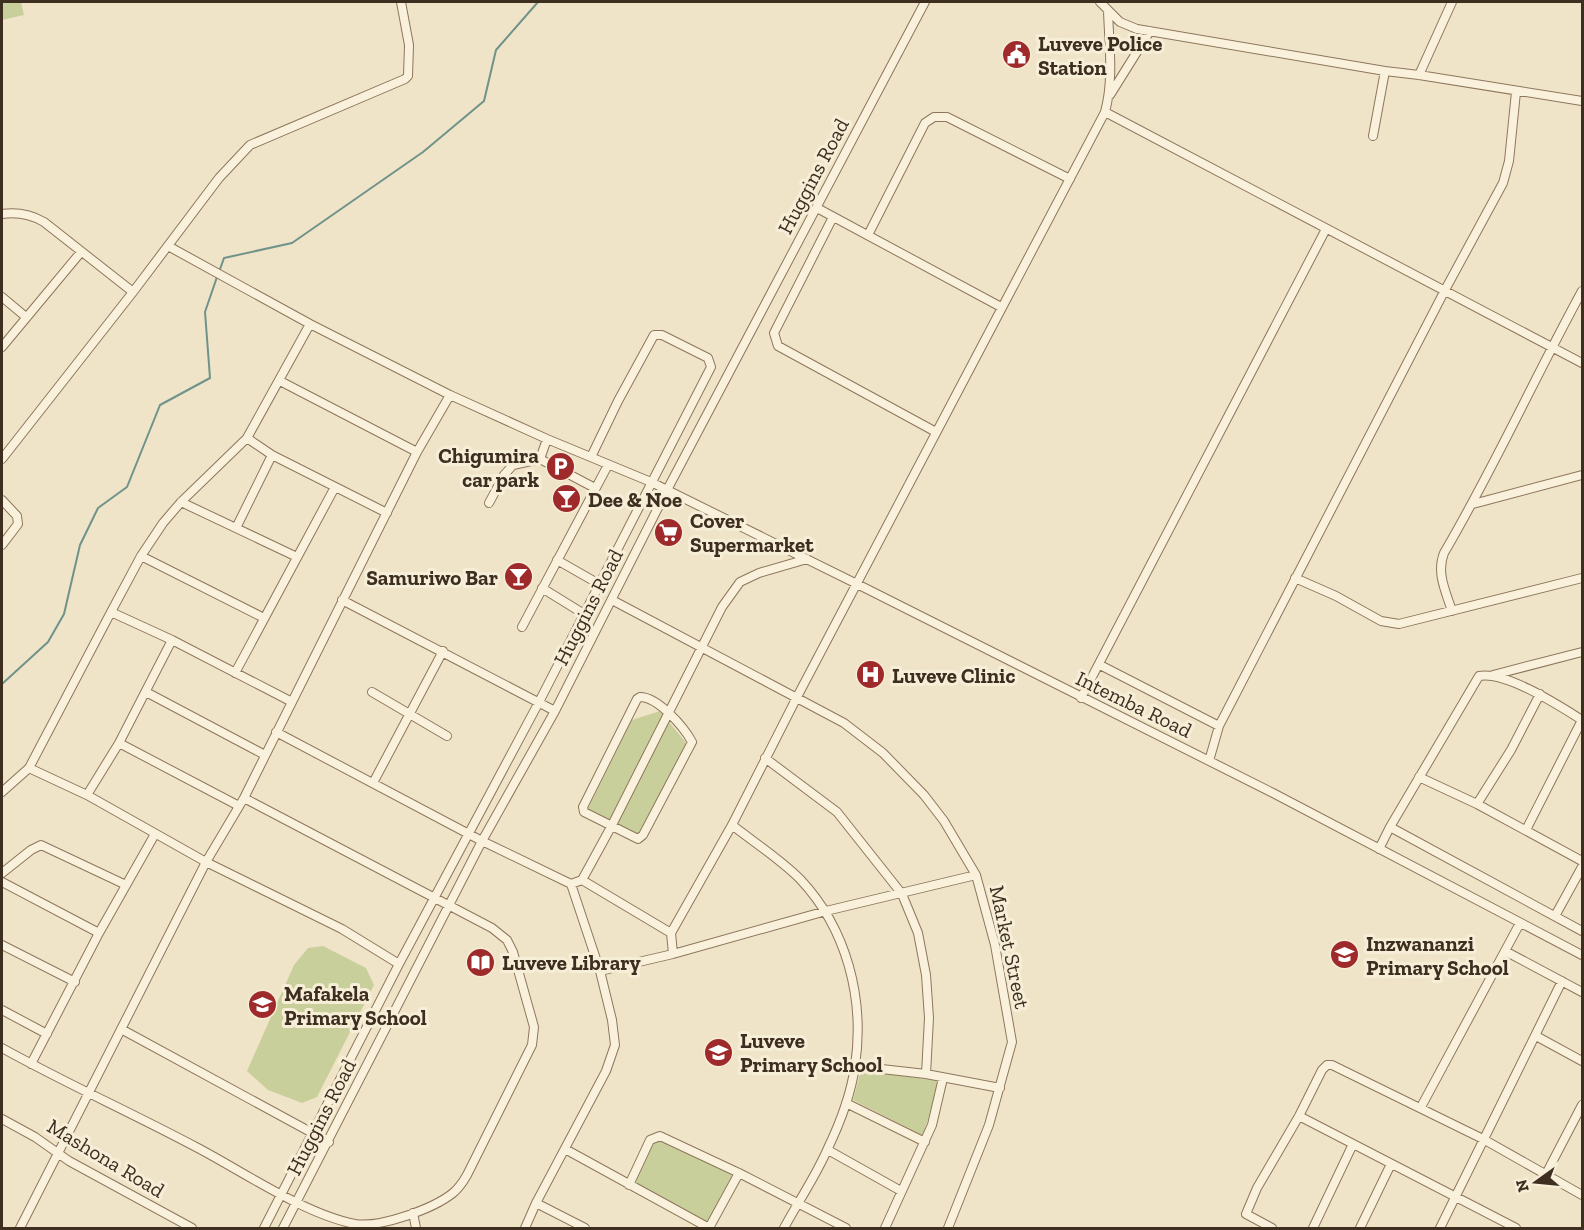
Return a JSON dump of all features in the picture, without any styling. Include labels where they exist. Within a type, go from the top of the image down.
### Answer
[{"type":"street","points":[[2,459],[219,178],[250,145],[408,76],[409,45],[401,2]]},
{"type":"street","name":"Huggins Road","points":[[283,1228],[483,841],[555,711],[667,490],[925,2]]},
{"type":"street","points":[[1100,2],[1120,22],[1137,29],[1385,71],[1582,101]]},
{"type":"street","points":[[1419,75],[1452,2]]},
{"type":"street","points":[[1108,10],[1110,96]]},
{"type":"street","points":[[672,954],[671,933],[732,825],[1001,307],[1029,260],[1105,112],[1110,96],[1150,31]]},
{"type":"street","points":[[1373,136],[1385,71]]},
{"type":"street","points":[[1209,761],[1219,726],[1444,290],[1503,183],[1509,161],[1516,92]]},
{"type":"street","points":[[1105,112],[1582,363]]},
{"type":"street","points":[[868,236],[925,123],[934,117],[947,117],[1070,179]]},
{"type":"street","points":[[817,208],[1001,307]]},
{"type":"street","points":[[2,214],[22,214],[44,222],[133,292]]},
{"type":"street","points":[[833,217],[774,333],[778,346],[936,432]]},
{"type":"street","points":[[1081,698],[1326,229]]},
{"type":"street","name":"Intemba Road","points":[[168,246],[310,324],[450,395],[547,439],[651,482],[1209,761],[1582,955]]},
{"type":"street","points":[[2,347],[81,252]]},
{"type":"street","points":[[1452,611],[1443,584],[1441,561],[1473,504],[1551,347],[1582,291]]},
{"type":"street","points":[[2,297],[26,317]]},
{"type":"street","points":[[2,792],[29,768],[141,556],[166,518],[247,438],[310,324]]},
{"type":"street","points":[[264,1228],[399,964],[539,702],[711,367],[708,358],[662,335],[654,335],[591,457]]},
{"type":"street","points":[[280,381],[417,452]]},
{"type":"street","points":[[20,1228],[206,862],[242,802],[417,452],[450,395]]},
{"type":"street","points":[[247,438],[272,455],[387,513]]},
{"type":"street","points":[[540,459],[547,439]]},
{"type":"street","points":[[236,528],[272,455]]},
{"type":"street","points":[[489,503],[504,475],[513,465],[540,459],[596,488]]},
{"type":"street","points":[[522,627],[608,465]]},
{"type":"street","points":[[1473,504],[1582,475]]},
{"type":"street","points":[[235,673],[335,487]]},
{"type":"street","points":[[2,501],[17,516],[18,524],[2,545]]},
{"type":"street","points":[[181,502],[297,557]]},
{"type":"street","points":[[141,556],[264,618]]},
{"type":"street","points":[[557,560],[599,584]]},
{"type":"street","points":[[572,884],[582,880],[722,607],[740,582],[759,573],[807,560]]},
{"type":"street","points":[[1295,578],[1336,596],[1381,621],[1399,624],[1582,578]]},
{"type":"street","points":[[543,588],[584,614]]},
{"type":"street","points":[[342,600],[555,711]]},
{"type":"street","name":"Market Street","points":[[612,600],[844,723],[883,753],[924,795],[944,821],[976,875],[995,945],[1012,1042],[981,1147],[948,1228]]},
{"type":"street","points":[[111,612],[172,640],[292,702]]},
{"type":"street","points":[[87,795],[119,744],[172,640]]},
{"type":"street","points":[[373,783],[443,651]]},
{"type":"street","points":[[1379,849],[1477,678],[1582,652]]},
{"type":"street","points":[[1100,665],[1219,726]]},
{"type":"street","points":[[1492,675],[1540,694],[1582,720],[1526,830]]},
{"type":"street","points":[[146,692],[265,755]]},
{"type":"street","points":[[372,692],[447,736]]},
{"type":"street","points":[[1477,804],[1506,759],[1540,694]]},
{"type":"street","points":[[648,698],[668,712],[692,742],[641,838],[638,839],[611,826],[585,812],[583,807],[637,699],[648,698]]},
{"type":"street","points":[[276,732],[483,841],[572,884],[600,971],[612,1020],[614,1053],[525,1228]]},
{"type":"street","points":[[2,1048],[195,1146],[297,1202],[334,1217],[363,1224],[413,1213],[453,1193],[461,1184],[532,1045],[535,1037],[534,1027],[513,952],[507,940],[492,928],[242,802],[119,744]]},
{"type":"street","points":[[765,758],[837,812],[902,894],[918,933],[926,975],[929,1018],[926,1074]]},
{"type":"street","points":[[29,768],[87,795],[206,862],[342,929],[399,964]]},
{"type":"street","points":[[1419,777],[1477,804],[1582,861]]},
{"type":"street","points":[[732,825],[786,866],[801,880],[826,911],[846,954],[852,976],[858,1019],[855,1066],[846,1103],[828,1150],[784,1228]]},
{"type":"street","points":[[1390,827],[1582,931]]},
{"type":"street","points":[[31,1064],[99,933],[154,834]]},
{"type":"street","points":[[2,873],[31,849],[41,845],[126,885]]},
{"type":"street","points":[[1555,916],[1582,867]]},
{"type":"street","points":[[600,971],[672,954],[826,911],[976,875]]},
{"type":"street","points":[[582,880],[671,933]]},
{"type":"street","points":[[2,882],[99,933]]},
{"type":"street","points":[[1420,1107],[1520,923]]},
{"type":"street","points":[[2,945],[75,982]]},
{"type":"street","points":[[1505,951],[1582,992]]},
{"type":"street","points":[[1440,1228],[1562,981]]},
{"type":"street","points":[[2,1010],[47,1034]]},
{"type":"street","points":[[121,1029],[329,1142]]},
{"type":"street","points":[[1536,1036],[1582,1061]]},
{"type":"street","points":[[1272,1228],[1246,1214],[1257,1188],[1299,1116],[1322,1070],[1327,1065],[1332,1065],[1483,1139],[1582,1195]]},
{"type":"street","points":[[855,1066],[926,1074],[1000,1088]]},
{"type":"street","points":[[885,1228],[932,1125],[943,1078]]},
{"type":"street","points":[[846,1103],[925,1142]]},
{"type":"street","points":[[1546,1174],[1582,1105]]},
{"type":"street","points":[[1299,1116],[1515,1228]]},
{"type":"street","name":"Mashona Road","points":[[2,1119],[35,1137],[58,1154],[192,1228]]},
{"type":"street","points":[[629,1185],[650,1140],[660,1136],[739,1173],[846,1228]]},
{"type":"street","points":[[1313,1228],[1353,1144]]},
{"type":"street","points":[[565,1149],[709,1228],[739,1173]]},
{"type":"street","points":[[828,1150],[901,1191]]},
{"type":"street","points":[[1360,1228],[1391,1164]]},
{"type":"street","points":[[536,1203],[585,1228]]},
{"type":"street","points":[[413,1213],[416,1228]]},
{"type":"green space","points":[[2,2],[21,2],[24,15],[2,20]]},
{"type":"green space","points":[[660,711],[687,744],[638,834],[588,809],[632,720]]},
{"type":"green space","points":[[323,946],[366,968],[374,985],[317,1097],[302,1103],[268,1090],[247,1071],[294,965],[308,948]]},
{"type":"green space","points":[[861,1070],[939,1081],[923,1136],[853,1100]]},
{"type":"green space","points":[[661,1139],[732,1175],[707,1222],[634,1184],[652,1142]]},
{"type":"waterway","points":[[219,272],[224,258],[292,243],[423,152],[484,101],[496,50],[538,2]]},
{"type":"waterway","points":[[2,684],[48,642],[64,614],[80,545],[98,508],[127,487],[160,405],[210,378],[205,312],[217,277]]},
{"type":"place","name":"Luveve Police Station","points":[[1017,55]]},
{"type":"place","name":"Chigumira car park","points":[[560,467]]},
{"type":"place","name":"Dee & Noe","points":[[567,499]]},
{"type":"place","name":"Cover Supermarket","points":[[669,532]]},
{"type":"place","name":"Samuriwo Bar","points":[[519,577]]},
{"type":"place","name":"Luveve Clinic","points":[[871,675]]},
{"type":"place","name":"Inzwananzi Primary School","points":[[1345,955]]},
{"type":"place","name":"Luveve Library","points":[[481,962]]},
{"type":"place","name":"Mafakela Primary School","points":[[263,1005]]},
{"type":"place","name":"Luveve Primary School","points":[[719,1052]]}]
